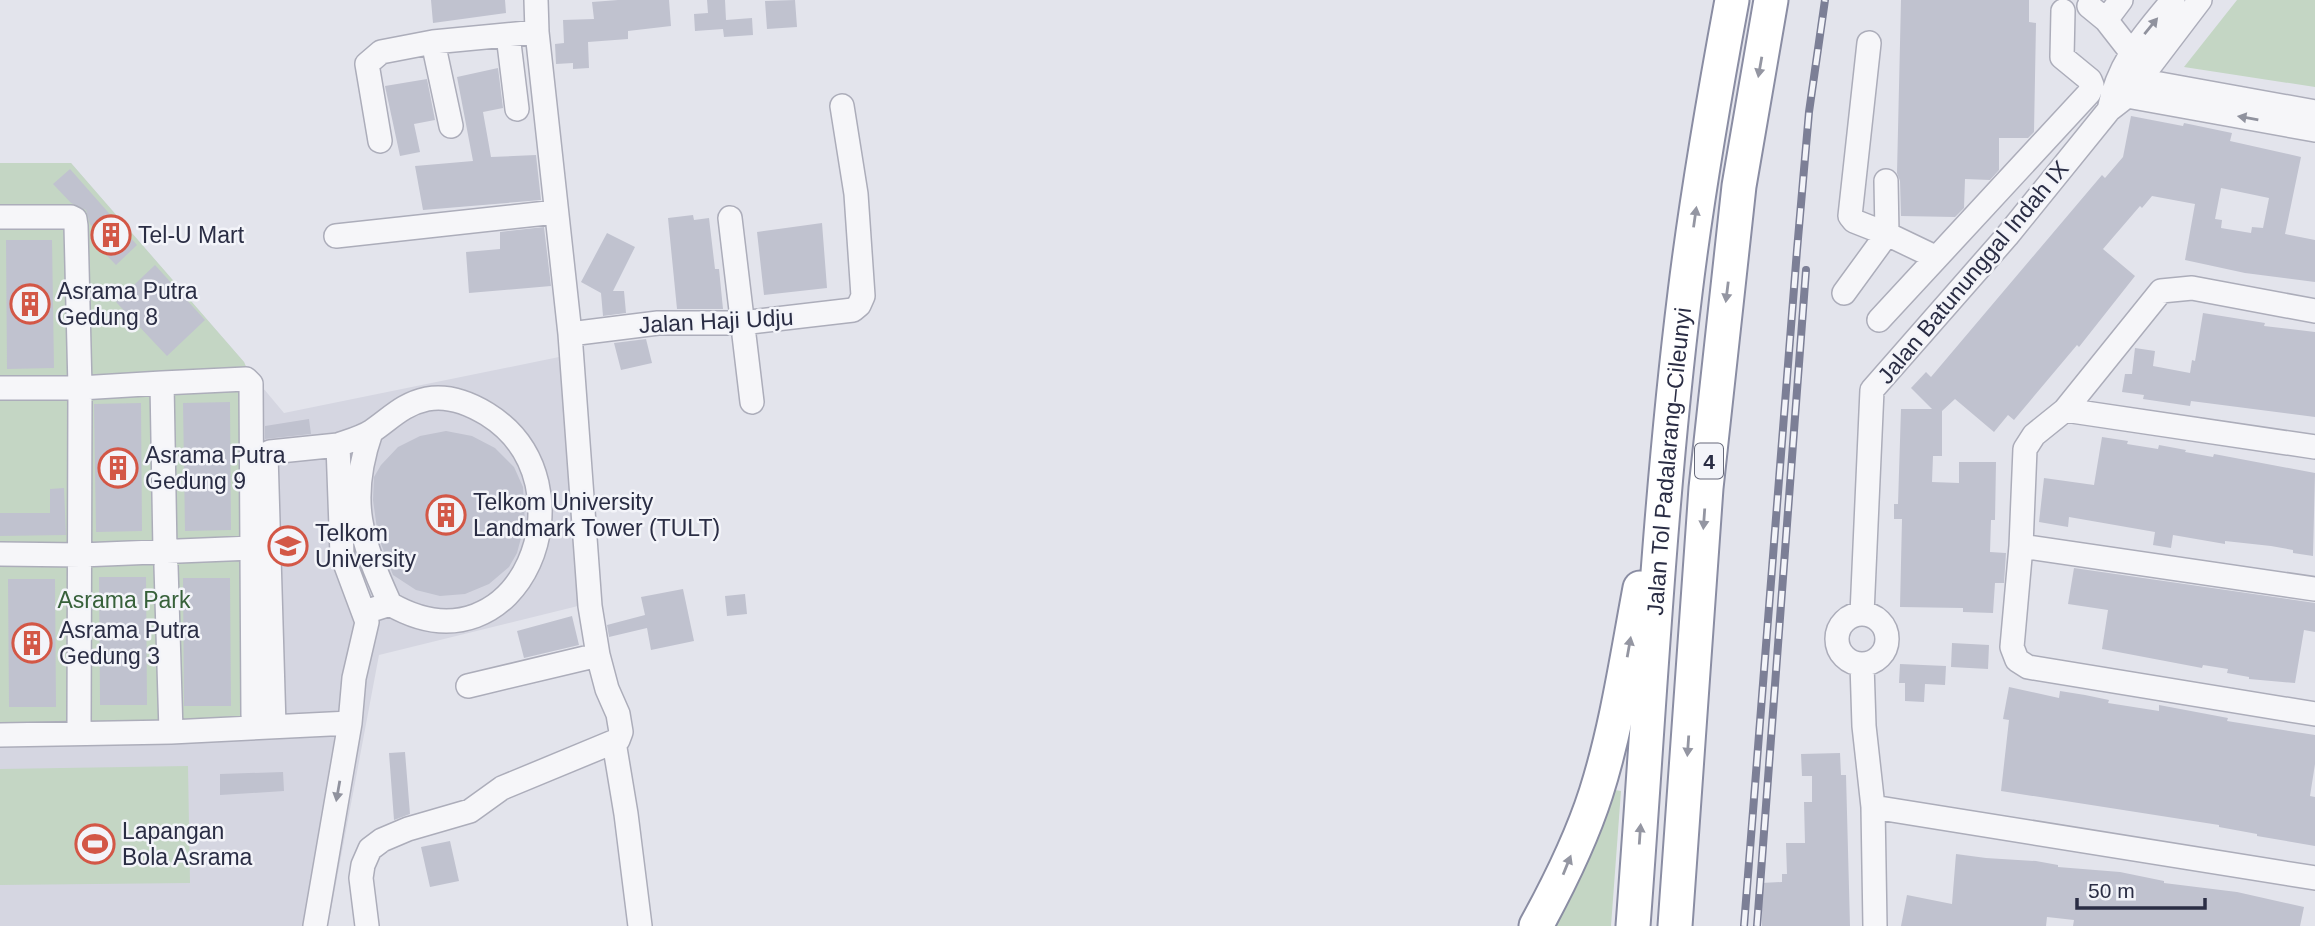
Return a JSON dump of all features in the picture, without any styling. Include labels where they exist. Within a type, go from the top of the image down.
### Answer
[{"type":"highway","name":"Jalan Tol Padalarang–Cileunyi","points":[[1633,926],[1670,431],[1703,159],[1732,0]]},
{"type":"highway","name":"Jalan Tol Padalarang–Cileunyi","points":[[1675,926],[1708,462],[1740,186],[1771,0]]},
{"type":"highway","points":[[1536,926],[1561,879],[1595,794],[1622,688],[1670,431]]},
{"type":"street","points":[[367,926],[361,878],[370,849],[382,840],[408,829],[470,811],[502,788],[614,742],[620,736],[620,725],[598,654],[590,606],[570,334],[537,32],[536,0]]},
{"type":"street","points":[[2062,5],[2070,15],[2078,16],[2122,0]]},
{"type":"street","name":"Jalan Batununggal Indah IX","points":[[2125,87],[2131,51],[2173,0]]},
{"type":"street","name":"Jalan Batununggal Indah IX","points":[[1862,614],[1872,390],[2007,236],[2125,87],[2200,0]]},
{"type":"street","points":[[1879,320],[2089,93],[2092,85],[2090,80],[2062,57],[2062,5]]},
{"type":"street","points":[[2095,9],[2131,51]]},
{"type":"street","points":[[380,141],[367,64],[381,52],[433,42],[537,32]]},
{"type":"street","points":[[509,34],[517,109]]},
{"type":"street","points":[[433,42],[451,126]]},
{"type":"street","points":[[1870,43],[1850,216],[1854,221],[1887,234],[1943,249],[1978,270]]},
{"type":"street","points":[[2125,87],[2315,112]]},
{"type":"street","points":[[2125,87],[2315,130]]},
{"type":"street","name":"Jalan Haji Udju","points":[[570,334],[658,323],[742,323],[853,310],[859,305],[863,296],[856,194],[842,106]]},
{"type":"street","points":[[1844,293],[1887,234],[1886,181]]},
{"type":"street","points":[[1979,210],[2007,236]]},
{"type":"street","points":[[336,236],[556,212]]},
{"type":"street","points":[[0,217],[75,219],[80,388],[79,733]]},
{"type":"street","points":[[730,218],[752,402]]},
{"type":"street","points":[[2315,311],[2192,288],[2161,291],[2065,410],[2034,435],[2025,449],[2021,546],[2012,647],[2017,660],[2028,667],[2315,714]]},
{"type":"street","points":[[0,388],[80,388],[246,379],[250,381],[252,548],[262,722]]},
{"type":"street","points":[[162,383],[171,732]]},
{"type":"street","points":[[262,722],[266,454],[338,445],[371,432],[404,406],[428,398],[449,398],[471,405],[495,419],[513,436],[526,458],[538,485],[541,513],[537,545],[529,565],[511,590],[492,608],[471,619],[437,622],[390,604],[372,563],[360,521],[359,476],[371,432]]},
{"type":"street","points":[[2065,410],[2315,447]]},
{"type":"street","points":[[314,926],[350,723],[354,678],[367,622],[342,555],[338,445]]},
{"type":"street","points":[[2021,546],[2315,589]]},
{"type":"street","points":[[0,554],[165,558],[252,548]]},
{"type":"street","points":[[365,612],[390,604]]},
{"type":"street","points":[[1862,614],[1877,619],[1887,639],[1877,660],[1862,664],[1847,659],[1842,654],[1837,639],[1842,624],[1854,615],[1862,614]]},
{"type":"street","points":[[468,685],[598,654]]},
{"type":"street","points":[[1862,664],[1864,727],[1874,807],[1875,926]]},
{"type":"street","points":[[0,734],[171,732],[262,722],[350,723]]},
{"type":"street","points":[[614,742],[640,926]]},
{"type":"street","points":[[1874,807],[2315,878]]},
{"type":"shaded area","name":"Telkom University","points":[[0,163],[71,163],[244,362],[284,413],[559,357],[574,485],[578,606],[379,655],[328,926],[0,926]]},
{"type":"green space","points":[[2237,0],[2315,0],[2315,87],[2184,67]]},
{"type":"green space","name":"Asrama Park","points":[[0,163],[71,163],[244,362],[247,369],[250,723],[0,726]]},
{"type":"green space","name":"Lapangan Bola Asrama","points":[[188,766],[190,883],[0,885],[0,769]]},
{"type":"green space","points":[[1615,790],[1621,791],[1611,926],[1549,926],[1586,860]]},
{"type":"building","points":[[431,0],[505,0],[506,13],[433,23]]},
{"type":"building","points":[[669,0],[671,26],[628,31],[628,39],[588,42],[589,68],[573,69],[573,63],[556,64],[555,44],[564,43],[563,20],[594,19],[592,2]]},
{"type":"building","points":[[707,0],[725,0],[726,20],[752,18],[753,35],[724,37],[723,29],[695,31],[694,14],[708,13]]},
{"type":"building","points":[[795,0],[797,27],[767,29],[765,1]]},
{"type":"building","points":[[1901,0],[2029,0],[2029,22],[2036,23],[2034,132],[2028,138],[1999,138],[1999,170],[1990,180],[1965,179],[1964,208],[1955,217],[1901,216],[1900,181],[1897,173]]},
{"type":"building","points":[[498,68],[503,108],[483,112],[491,157],[536,155],[541,200],[423,210],[415,166],[473,161],[457,77]]},
{"type":"building","points":[[427,79],[435,120],[414,124],[420,152],[400,156],[385,86]]},
{"type":"building","points":[[2131,116],[2232,133],[2230,141],[2301,157],[2285,234],[2315,240],[2315,282],[2245,273],[2185,260],[2195,204],[2152,196],[2103,249],[2135,276],[2079,347],[2077,345],[2014,420],[2008,415],[1994,432],[1955,399],[1942,411],[1942,456],[1933,456],[1932,482],[1959,483],[1959,462],[1996,462],[1995,520],[1991,520],[1990,552],[2006,553],[2004,583],[1995,583],[1993,613],[1963,612],[1963,608],[1900,607],[1902,519],[1894,519],[1894,504],[1898,504],[1901,409],[1932,409],[1911,388],[1926,372],[1931,377],[2102,175],[2105,178],[2123,157]],"holes":[[[2221,188],[2269,198],[2263,228],[2252,227],[2251,233],[2221,228],[2222,220],[2215,219]]]},
{"type":"building","points":[[70,169],[137,245],[116,265],[90,238],[97,232],[90,224],[86,210],[71,203],[53,184]]},
{"type":"building","points":[[693,215],[694,220],[709,218],[715,269],[719,269],[723,309],[677,309],[668,218]]},
{"type":"building","points":[[822,223],[827,288],[764,295],[757,232]]},
{"type":"building","points":[[544,227],[551,286],[469,293],[466,252],[500,249],[500,232]]},
{"type":"building","points":[[607,233],[635,247],[613,291],[624,291],[626,313],[603,316],[601,293],[581,282]]},
{"type":"building","name":"Asrama Putra Gedung 8","points":[[6,240],[52,240],[54,368],[7,369]]},
{"type":"building","points":[[155,265],[205,320],[167,356],[116,302]]},
{"type":"building","points":[[2203,313],[2265,323],[2264,326],[2315,332],[2315,417],[2191,401],[2190,406],[2143,399],[2144,395],[2122,392],[2125,374],[2132,374],[2135,348],[2155,351],[2153,366],[2190,373],[2192,360],[2195,361]]},
{"type":"building","points":[[646,339],[652,363],[621,370],[614,343]]},
{"type":"building","points":[[230,402],[231,530],[185,531],[183,403]]},
{"type":"building","name":"Asrama Putra Gedung 9","points":[[141,403],[142,531],[96,532],[94,404]]},
{"type":"building","points":[[309,419],[311,434],[265,439],[265,426]]},
{"type":"building","name":"Telkom University Landmark Tower (TULT)","points":[[446,431],[472,436],[495,448],[514,467],[523,487],[525,523],[517,553],[509,567],[489,584],[465,594],[440,596],[416,590],[393,575],[378,536],[373,500],[374,477],[398,447],[420,436]]},
{"type":"building","points":[[2102,437],[2128,441],[2127,444],[2158,449],[2159,445],[2186,450],[2185,452],[2213,457],[2214,454],[2315,473],[2313,556],[2271,546],[2225,541],[2225,544],[2173,535],[2171,548],[2153,545],[2155,532],[2069,517],[2068,527],[2039,522],[2044,478],[2094,485]]},
{"type":"building","points":[[64,488],[66,535],[0,536],[0,513],[50,513],[50,489]]},
{"type":"building","points":[[2074,568],[2315,603],[2315,632],[2304,630],[2295,683],[2249,679],[2227,673],[2228,669],[2203,665],[2202,668],[2102,649],[2108,610],[2068,604]]},
{"type":"building","points":[[99,577],[146,577],[147,705],[100,705]]},
{"type":"building","points":[[183,578],[230,578],[231,706],[184,706]]},
{"type":"building","name":"Asrama Putra Gedung 3","points":[[8,579],[55,579],[56,707],[9,707]]},
{"type":"building","points":[[683,589],[694,641],[651,650],[647,628],[609,637],[607,625],[645,615],[641,597]]},
{"type":"building","points":[[745,594],[747,614],[727,616],[725,596]]},
{"type":"building","points":[[572,616],[579,645],[524,658],[517,631]]},
{"type":"building","points":[[1952,643],[1989,645],[1988,669],[1951,667]]},
{"type":"building","points":[[1900,664],[1946,666],[1945,685],[1925,684],[1924,702],[1905,701],[1905,683],[1899,683]]},
{"type":"building","points":[[2009,687],[2059,698],[2060,691],[2085,695],[2109,700],[2108,703],[2159,711],[2159,705],[2228,718],[2227,721],[2315,735],[2315,764],[2310,796],[2315,797],[2315,846],[2257,836],[2219,825],[2001,791],[2009,720],[2003,719]]},
{"type":"building","points":[[405,752],[410,814],[394,820],[389,753]]},
{"type":"building","points":[[1840,753],[1841,775],[1846,775],[1850,926],[1762,926],[1761,883],[1782,882],[1782,874],[1787,874],[1786,843],[1805,843],[1804,802],[1812,802],[1812,776],[1802,776],[1801,754]]},
{"type":"building","points":[[283,772],[284,791],[220,795],[220,774]]},
{"type":"building","points":[[450,841],[459,881],[430,887],[421,847]]},
{"type":"building","points":[[1956,854],[2120,872],[2164,883],[2237,892],[2304,907],[2300,926],[2073,926],[2074,920],[2047,917],[2046,926],[1901,926],[1907,895],[1952,904]]},
{"type":"railway","points":[[1744,926],[1809,112],[1825,0]]},
{"type":"railway","points":[[1757,926],[1806,270]]},
{"type":"place","name":"Tel-U Mart","points":[[111,235]]},
{"type":"place","name":"Asrama Putra Gedung 8","points":[[30,304]]},
{"type":"place","name":"Asrama Putra Gedung 9","points":[[118,468]]},
{"type":"place","name":"Telkom University Landmark Tower (TULT)","points":[[446,515]]},
{"type":"place","name":"Telkom University","points":[[288,546]]},
{"type":"place","name":"Asrama Putra Gedung 3","points":[[32,643]]},
{"type":"place","name":"Lapangan Bola Asrama","points":[[95,844]]}]
